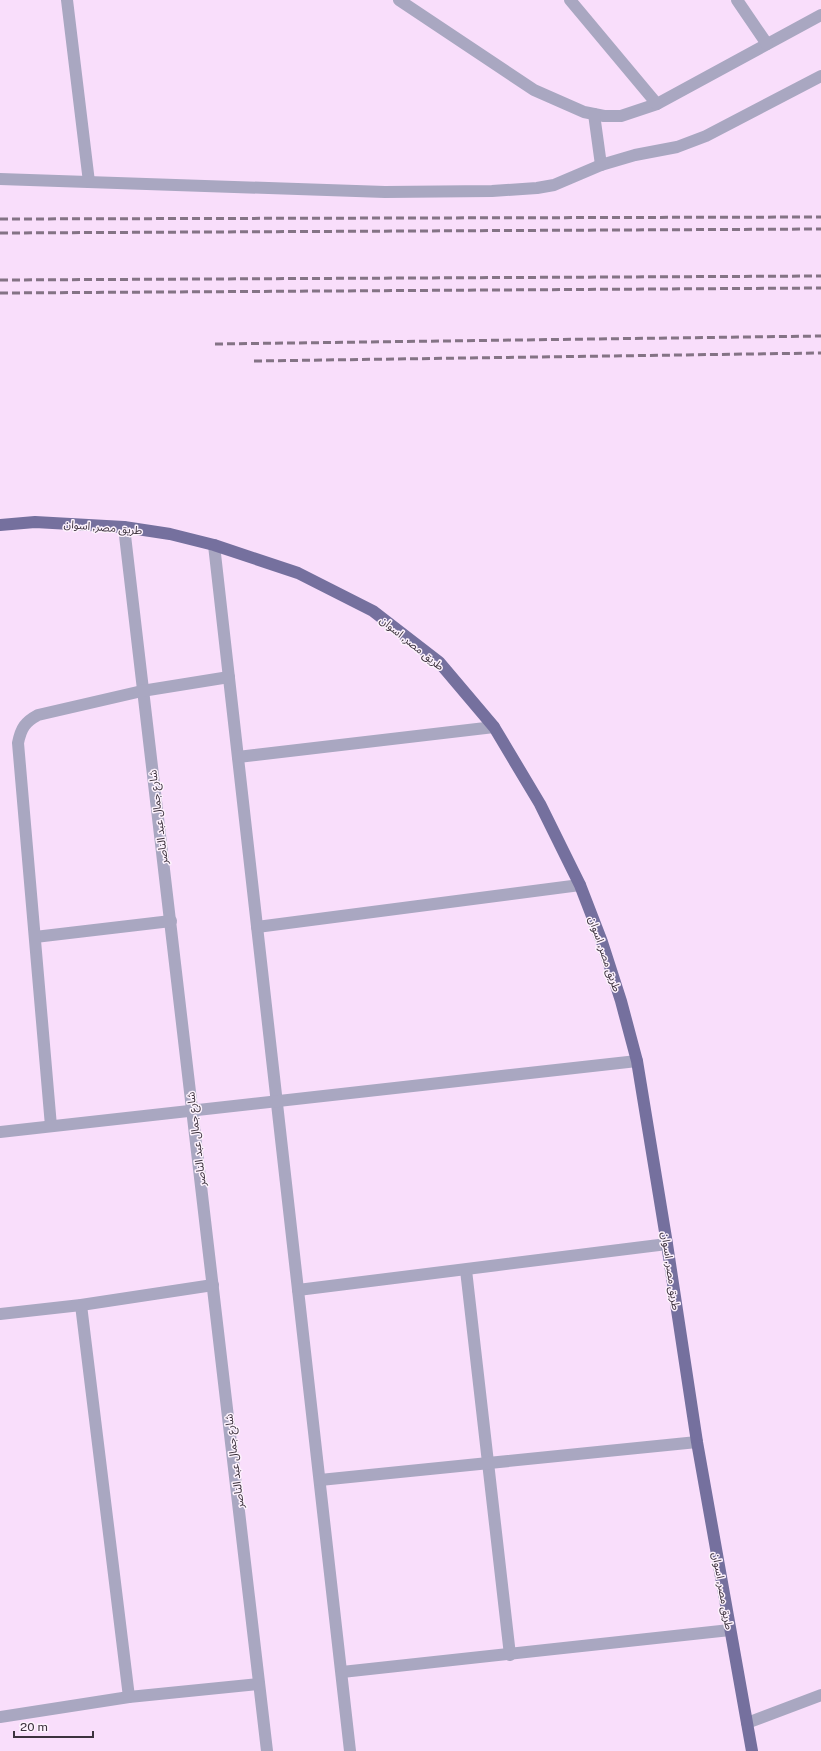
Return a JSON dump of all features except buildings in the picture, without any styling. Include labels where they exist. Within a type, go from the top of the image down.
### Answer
[{"type":"main road","name":"طريق مصر, اسوان","points":[[0,525],[35,522],[124,527],[170,534],[214,545],[298,573],[373,611],[439,662],[494,727],[540,804],[580,885],[602,942],[621,1002],[637,1061],[697,1442],[752,1751]]},
{"type":"street","points":[[67,0],[89,182]]},
{"type":"street","points":[[399,0],[534,90],[584,112],[621,116],[657,104],[821,15]]},
{"type":"street","points":[[570,0],[657,104]]},
{"type":"street","points":[[737,0],[767,44]]},
{"type":"street","points":[[0,179],[384,192],[492,191],[537,188],[554,185],[601,165],[635,155],[677,147],[706,136],[821,76]]},
{"type":"street","points":[[594,114],[601,165]]},
{"type":"street","name":"شارع جمال عبد الناصر","points":[[124,527],[267,1751]]},
{"type":"street","points":[[214,545],[350,1751]]},
{"type":"street","points":[[51,1126],[18,743],[21,729],[27,721],[38,715],[142,691],[229,677]]},
{"type":"street","points":[[238,757],[494,727]]},
{"type":"street","points":[[257,927],[580,885]]},
{"type":"street","points":[[35,937],[171,921]]},
{"type":"street","points":[[0,1132],[637,1061]]},
{"type":"street","points":[[298,1290],[667,1244]]},
{"type":"street","points":[[466,1270],[510,1655]]},
{"type":"street","points":[[0,1314],[81,1305],[213,1285]]},
{"type":"street","points":[[81,1305],[129,1697]]},
{"type":"street","points":[[320,1480],[697,1442]]},
{"type":"street","points":[[342,1672],[730,1630]]},
{"type":"street","points":[[0,1717],[129,1697],[259,1684]]},
{"type":"street","points":[[747,1723],[821,1695]]},
{"type":"railway","points":[[0,219],[821,217]]},
{"type":"railway","points":[[0,233],[821,229]]},
{"type":"railway","points":[[0,280],[821,276]]},
{"type":"railway","points":[[0,293],[821,288]]},
{"type":"railway","points":[[215,344],[821,336]]},
{"type":"railway","points":[[254,361],[821,353]]}]
